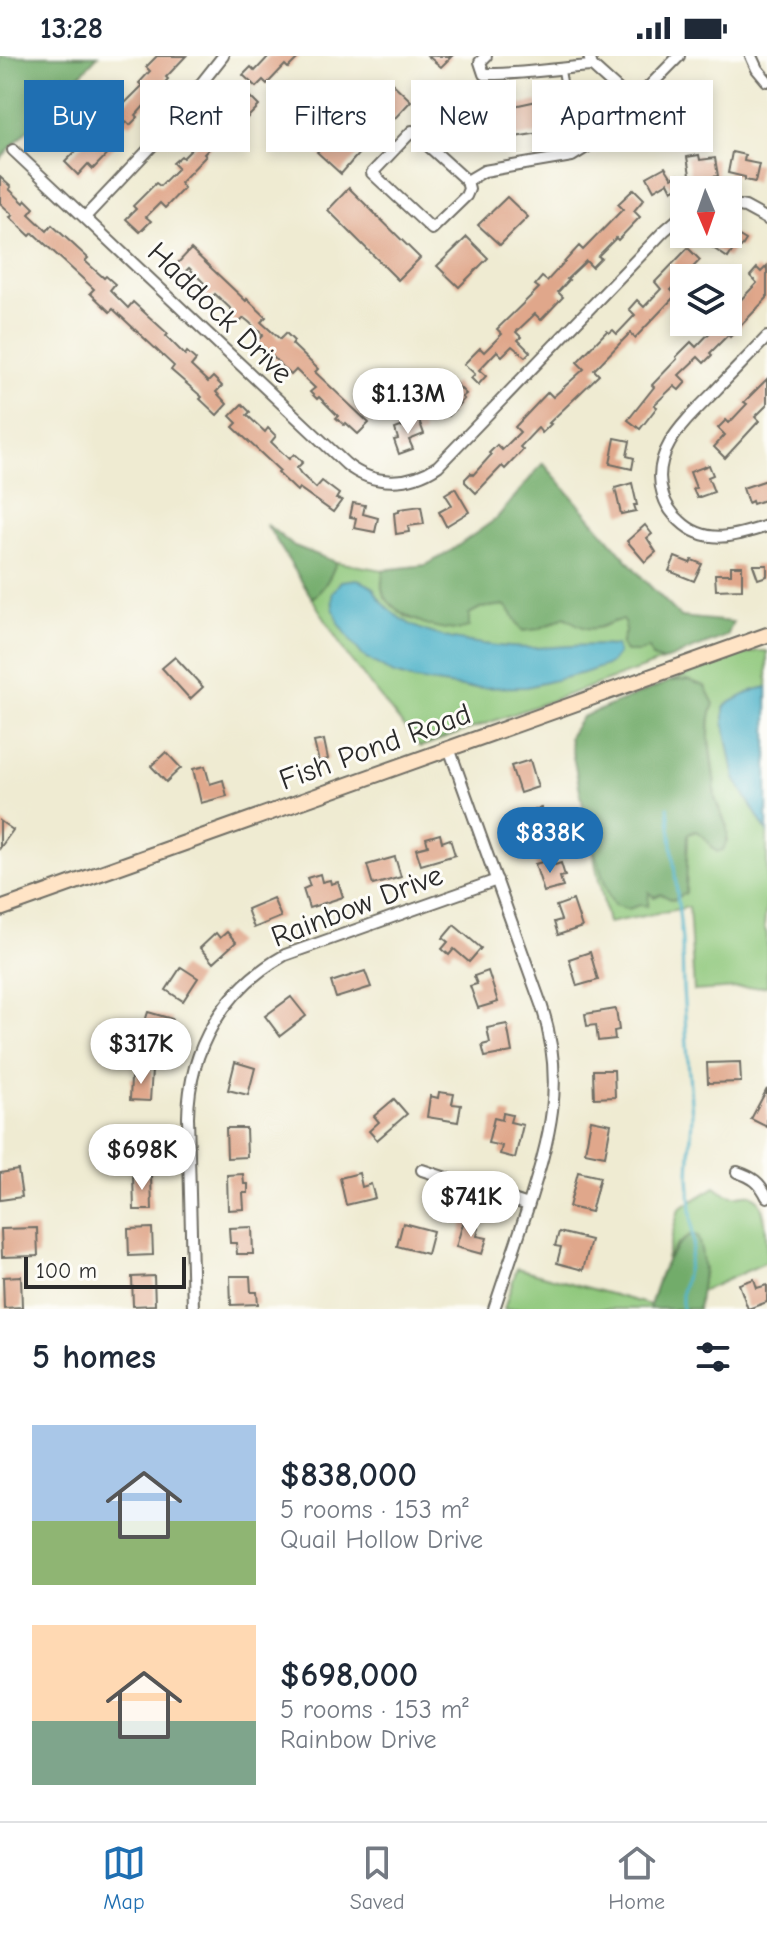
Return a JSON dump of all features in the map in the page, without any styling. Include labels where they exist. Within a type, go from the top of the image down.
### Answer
[{"type":"street","points":[[85,217],[151,147],[223,56]]},
{"type":"street","points":[[486,56],[480,62],[484,74],[505,75],[591,61],[610,80]]},
{"type":"street","points":[[656,80],[679,56]]},
{"type":"street","points":[[751,56],[767,81]]},
{"type":"street","points":[[412,131],[467,181],[469,189],[466,196],[432,229],[372,173],[412,131]]},
{"type":"street","name":"Haddock Drive","points":[[13,150],[346,464],[367,477],[390,481],[415,477],[438,466],[670,226]]},
{"type":"street","points":[[467,181],[484,171],[572,156],[578,152]]},
{"type":"street","points":[[742,206],[767,219]]},
{"type":"street","points":[[767,337],[675,434],[661,460],[659,480],[671,511],[678,520],[699,534],[722,538],[767,526]]},
{"type":"street","name":"Fish Pond Road","points":[[0,909],[767,635]]},
{"type":"street","points":[[449,748],[545,1016],[554,1064],[549,1135],[494,1309]]},
{"type":"street","name":"Rainbow Drive","points":[[193,1309],[189,1091],[194,1065],[204,1040],[225,1004],[258,972],[285,955],[497,880]]},
{"type":"street","points":[[422,1170],[528,1205]]},
{"type":"street","points":[[737,1172],[754,1178],[767,1197]]},
{"type":"lane","points":[[561,68],[563,80]]},
{"type":"green space","points":[[0,56],[98,56],[75,80],[24,80],[24,134],[0,159]]},
{"type":"green space","points":[[543,463],[646,582],[681,617],[733,622],[727,636],[663,661],[652,657],[649,648],[640,652],[625,652],[621,645],[626,629],[623,620],[592,629],[564,617],[539,629],[523,631],[504,605],[480,608],[469,614],[469,627],[457,630],[425,624],[393,606],[382,589],[383,570],[426,565],[449,552],[496,519]]},
{"type":"green space","points":[[266,524],[292,545],[336,562],[327,582],[312,598]]},
{"type":"green space","points":[[336,562],[383,570],[382,588],[388,601],[406,617],[431,625],[469,626],[469,614],[480,608],[504,605],[513,612],[518,626],[552,624],[564,617],[597,628],[623,620],[626,628],[621,645],[649,648],[652,657],[663,661],[420,747],[346,654],[312,598],[327,582]]},
{"type":"green space","points":[[757,651],[767,651],[767,900],[764,927],[767,934],[767,986],[694,991],[689,907],[608,923],[589,834],[609,896],[628,909],[640,905],[649,891],[687,853],[688,834],[696,831],[706,836],[711,847],[727,841],[727,826],[715,798],[709,738],[710,714],[688,680],[671,681]]},
{"type":"green space","points":[[688,680],[705,686],[714,704],[709,722],[709,741],[715,797],[727,828],[726,841],[723,850],[717,852],[700,833],[688,834],[686,893],[673,900],[661,894],[654,897],[649,892],[648,906],[628,909],[614,905],[589,834],[569,737],[582,717],[671,681]]},
{"type":"green space","points":[[715,1187],[729,1195],[752,1195],[757,1199],[765,1224],[767,1262],[700,1292],[704,1269],[697,1236],[690,1235],[666,1259],[679,1209]]},
{"type":"green space","points":[[690,1235],[697,1236],[702,1254],[698,1309],[649,1309],[668,1259]]},
{"type":"green space","points":[[517,1268],[650,1305],[649,1309],[504,1309]]},
{"type":"water","points":[[357,579],[373,588],[400,618],[434,634],[467,642],[515,647],[616,646],[618,654],[610,664],[527,687],[468,688],[394,674],[363,656],[339,623],[333,608],[332,593],[341,581]]},
{"type":"water","points":[[767,687],[767,832],[735,779],[724,708],[754,690]]},
{"type":"building","points":[[157,56],[186,56],[166,77],[167,80],[142,80],[150,71],[146,67]]},
{"type":"building","points":[[269,56],[300,56],[288,68],[285,65],[271,80],[266,80],[266,83],[263,80],[256,87],[243,75],[251,67],[255,71]]},
{"type":"building","points":[[428,56],[452,56],[441,67]]},
{"type":"building","points":[[395,86],[411,101],[395,118]]},
{"type":"building","points":[[140,88],[140,110],[130,125],[127,122],[124,125],[124,104]]},
{"type":"building","points":[[250,97],[259,106],[250,115]]},
{"type":"building","points":[[532,102],[532,134],[516,137],[516,106]]},
{"type":"building","points":[[75,152],[109,152],[93,169],[88,164],[78,175],[65,162]]},
{"type":"building","points":[[189,152],[206,152],[206,156],[180,183],[184,188],[165,208],[160,203],[146,217],[151,221],[140,232],[126,219],[136,209],[133,206],[156,183],[160,186],[178,168],[173,163],[181,156],[183,158]]},
{"type":"building","points":[[317,152],[360,152],[341,174]]},
{"type":"building","points":[[732,152],[745,155],[744,161],[759,164],[755,182],[728,173]]},
{"type":"building","points":[[699,155],[700,160],[715,158],[718,176],[690,176],[687,157]]},
{"type":"building","points":[[665,167],[671,176],[670,186],[668,182],[654,190],[647,177]]},
{"type":"building","points":[[0,177],[24,203],[26,200],[34,208],[29,214],[47,231],[52,225],[88,258],[85,261],[115,284],[110,290],[128,308],[133,302],[168,334],[166,336],[185,355],[187,352],[196,360],[191,366],[208,382],[213,377],[222,386],[216,392],[227,404],[217,415],[171,370],[174,366],[113,309],[110,312],[90,293],[94,289],[33,233],[30,236],[10,217],[13,215],[0,203]]},
{"type":"building","points":[[349,188],[420,258],[398,280],[328,210]]},
{"type":"building","points":[[634,189],[644,199],[634,211],[640,217],[598,256],[601,258],[592,267],[586,261],[567,279],[558,292],[563,297],[541,320],[535,314],[516,332],[521,337],[518,340],[530,352],[525,357],[512,346],[502,356],[497,351],[479,370],[486,376],[478,385],[471,378],[475,374],[464,364],[480,348],[484,352],[502,334],[497,329],[539,288],[535,285],[542,277],[547,281],[579,246],[583,250],[623,209],[618,204]]},
{"type":"building","points":[[507,197],[528,217],[500,245],[478,225]]},
{"type":"building","points":[[467,237],[488,258],[459,287],[437,266]]},
{"type":"building","points":[[688,248],[700,260],[696,264],[672,264]]},
{"type":"building","points":[[713,248],[734,248],[728,258]]},
{"type":"building","points":[[191,249],[266,317],[261,322],[280,339],[286,333],[294,341],[292,344],[318,369],[315,372],[369,423],[358,434],[336,418],[338,416],[319,397],[317,399],[310,392],[315,388],[296,370],[291,375],[257,341],[263,335],[249,322],[244,318],[237,325],[228,316],[233,311],[215,294],[210,299],[202,291],[207,286],[189,268],[184,273],[176,265]]},
{"type":"building","points":[[767,266],[767,298],[742,324],[742,299],[757,283],[750,276],[757,268],[761,272]]},
{"type":"building","points":[[670,267],[670,301],[635,338],[630,333],[594,370],[599,375],[542,433],[538,428],[505,469],[502,466],[476,493],[465,479],[471,473],[473,475],[497,445],[502,450],[520,432],[515,427],[548,392],[553,397],[584,369],[577,362],[607,331],[613,330],[617,334],[635,315],[629,309],[637,300],[644,307],[661,289],[655,282]]},
{"type":"building","points":[[707,336],[727,336],[704,363],[698,357],[679,375],[686,382],[679,390],[674,386],[654,405],[657,407],[640,429],[628,420],[676,357],[691,342],[696,347]]},
{"type":"building","points":[[767,379],[767,405],[755,417],[759,421],[725,458],[714,447],[725,435],[718,428],[726,420],[729,423]]},
{"type":"building","points":[[455,383],[466,394],[448,416],[435,403]]},
{"type":"building","points":[[242,404],[250,412],[247,415],[265,432],[268,428],[276,436],[271,442],[289,459],[294,454],[303,462],[297,468],[316,488],[322,481],[339,494],[336,499],[342,500],[333,512],[299,488],[297,491],[233,427],[237,423],[230,416]]},
{"type":"building","points":[[419,420],[424,434],[409,440],[413,449],[399,454],[394,440],[398,439],[395,429]]},
{"type":"building","points":[[615,438],[630,441],[627,456],[634,458],[632,469],[610,464]]},
{"type":"building","points":[[709,465],[713,475],[708,477],[714,492],[697,498],[690,472]]},
{"type":"building","points":[[767,480],[767,499],[748,503],[743,488]]},
{"type":"building","points":[[632,483],[636,511],[621,514],[615,488]]},
{"type":"building","points":[[455,488],[469,512],[446,526],[439,512],[452,505],[445,494]]},
{"type":"building","points":[[353,503],[365,505],[363,514],[378,518],[375,532],[354,528],[356,518],[350,517]]},
{"type":"building","points":[[421,506],[424,524],[408,526],[409,532],[396,534],[394,513],[399,509]]},
{"type":"building","points":[[645,525],[652,534],[647,538],[656,552],[645,562],[627,541]]},
{"type":"building","points":[[675,557],[702,564],[694,581],[669,571]]},
{"type":"building","points":[[753,565],[767,565],[767,576],[758,579]]},
{"type":"building","points":[[731,566],[742,566],[742,589],[716,590],[715,574],[731,574]]},
{"type":"building","points":[[175,657],[203,687],[190,699],[162,668]]},
{"type":"building","points":[[324,740],[328,759],[319,762],[314,742]]},
{"type":"building","points":[[166,752],[181,768],[166,782],[151,766]]},
{"type":"building","points":[[530,760],[538,787],[520,793],[511,766]]},
{"type":"building","points":[[205,766],[210,784],[223,780],[227,796],[201,803],[193,769]]},
{"type":"building","points":[[541,808],[549,834],[526,842],[522,829],[529,827],[524,813]]},
{"type":"building","points":[[0,821],[13,830],[0,848]]},
{"type":"building","points":[[440,834],[442,842],[450,839],[455,855],[421,865],[416,849],[428,846],[426,838]]},
{"type":"building","points":[[395,857],[401,877],[373,885],[367,865]]},
{"type":"building","points":[[553,859],[555,865],[561,863],[565,876],[560,877],[563,887],[544,892],[535,864]]},
{"type":"building","points":[[320,874],[322,882],[338,882],[343,897],[309,908],[303,889],[310,886],[307,878]]},
{"type":"building","points":[[273,898],[281,917],[254,928],[247,909]]},
{"type":"building","points":[[573,900],[582,927],[558,935],[554,922],[561,920],[556,906]]},
{"type":"building","points":[[454,925],[481,948],[469,962],[454,949],[449,955],[442,949],[448,942],[443,938]]},
{"type":"building","points":[[227,932],[236,942],[213,963],[200,948],[216,933],[220,938]]},
{"type":"building","points":[[590,952],[598,980],[577,986],[569,959]]},
{"type":"building","points":[[181,967],[198,978],[183,1001],[166,990]]},
{"type":"building","points":[[365,971],[371,987],[336,998],[331,982]]},
{"type":"building","points":[[488,971],[498,1002],[478,1008],[470,986],[477,984],[474,976]]},
{"type":"building","points":[[291,997],[306,1016],[280,1036],[265,1016]]},
{"type":"building","points":[[616,1009],[619,1030],[614,1031],[615,1039],[598,1041],[596,1025],[587,1026],[585,1014]]},
{"type":"building","points":[[148,1012],[172,1019],[168,1033],[159,1030],[155,1042],[140,1037]]},
{"type":"building","points":[[507,1024],[512,1052],[485,1057],[482,1045],[490,1043],[487,1028]]},
{"type":"building","points":[[235,1062],[255,1068],[248,1095],[228,1090]]},
{"type":"building","points":[[740,1062],[741,1082],[708,1083],[707,1063]]},
{"type":"building","points":[[138,1070],[152,1070],[150,1101],[130,1100],[131,1078],[137,1078]]},
{"type":"building","points":[[593,1070],[614,1070],[615,1097],[594,1098]]},
{"type":"building","points":[[767,1089],[767,1127],[751,1119]]},
{"type":"building","points":[[439,1092],[454,1094],[452,1104],[461,1105],[458,1122],[427,1117],[430,1096],[438,1098]]},
{"type":"building","points":[[394,1099],[407,1114],[377,1140],[369,1131],[379,1122],[374,1116]]},
{"type":"building","points":[[503,1113],[512,1115],[510,1122],[523,1125],[515,1158],[500,1154],[502,1146],[488,1143],[494,1118],[502,1120]]},
{"type":"building","points":[[591,1120],[611,1124],[605,1156],[585,1152]]},
{"type":"building","points":[[226,1128],[246,1128],[247,1157],[227,1158]]},
{"type":"building","points":[[152,1129],[152,1143],[144,1143],[144,1157],[128,1157],[127,1130]]},
{"type":"building","points":[[18,1170],[22,1197],[0,1200],[0,1173]]},
{"type":"building","points":[[578,1172],[600,1177],[591,1212],[569,1207]]},
{"type":"building","points":[[359,1173],[362,1187],[371,1184],[375,1198],[346,1205],[340,1178]]},
{"type":"building","points":[[243,1174],[244,1184],[248,1184],[248,1193],[243,1193],[244,1209],[228,1210],[227,1175]]},
{"type":"building","points":[[133,1175],[151,1175],[152,1210],[134,1210]]},
{"type":"building","points":[[403,1223],[433,1231],[427,1254],[397,1246]]},
{"type":"building","points":[[463,1223],[479,1228],[477,1236],[487,1238],[482,1254],[456,1247]]},
{"type":"building","points":[[252,1227],[253,1254],[237,1254],[236,1243],[230,1243],[229,1228]]},
{"type":"building","points":[[37,1228],[38,1256],[2,1257],[1,1229]]},
{"type":"building","points":[[152,1228],[153,1255],[129,1256],[128,1229]]},
{"type":"building","points":[[559,1232],[591,1240],[583,1270],[557,1263],[561,1247],[555,1246]]},
{"type":"building","points":[[21,1276],[22,1307],[4,1308],[3,1277]]},
{"type":"building","points":[[154,1276],[155,1305],[133,1306],[132,1277]]},
{"type":"building","points":[[230,1276],[250,1276],[251,1292],[257,1292],[258,1304],[231,1305]]},
{"type":"building","points":[[754,1279],[757,1288],[767,1285],[767,1302],[748,1309],[739,1284]]},
{"type":"waterway","points":[[668,807],[682,941],[692,1116],[689,1176],[693,1244],[682,1292],[682,1309]]}]
